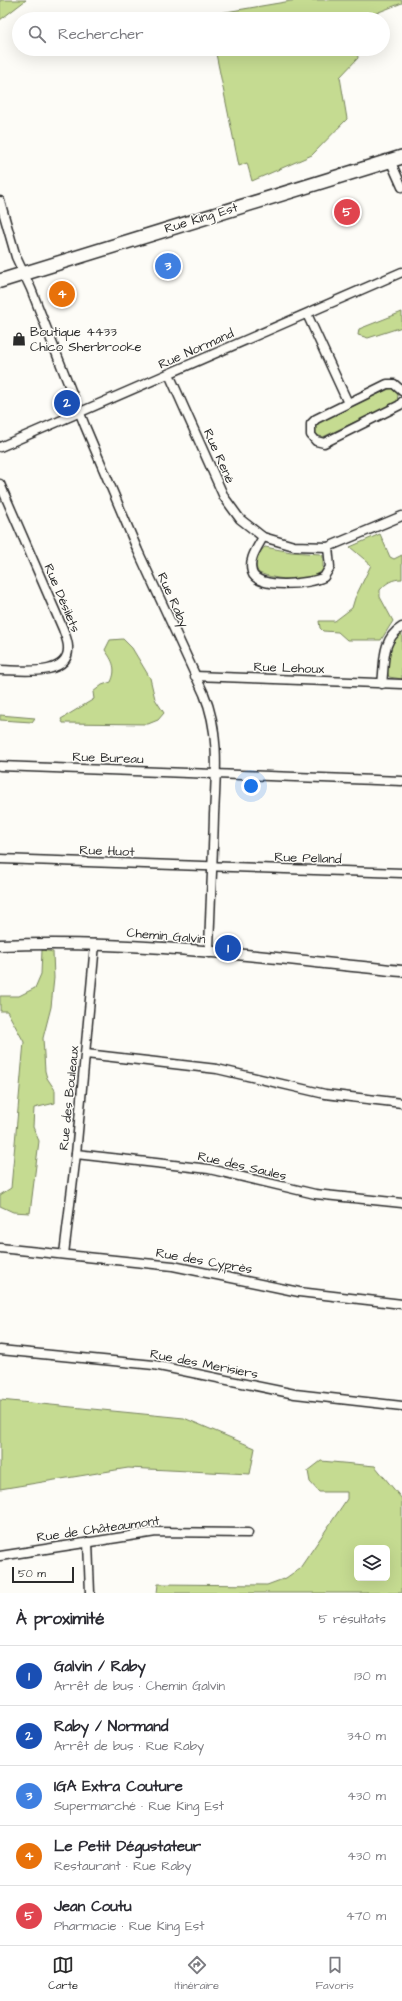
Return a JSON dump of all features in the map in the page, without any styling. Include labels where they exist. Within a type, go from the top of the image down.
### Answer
[{"type":"main road","name":"Rue King Est","points":[[0,281],[396,158]]},
{"type":"street","points":[[396,158],[402,187]]},
{"type":"street","name":"Rue Raby","points":[[0,201],[16,257],[31,289],[80,414],[138,551],[196,676],[212,717],[216,743],[216,774],[209,953]]},
{"type":"street","name":"Rue Normand","points":[[0,447],[80,414],[402,272]]},
{"type":"street","points":[[307,314],[348,403]]},
{"type":"street","name":"Rue René","points":[[169,374],[224,497],[240,519],[264,537],[294,546],[328,547],[402,516]]},
{"type":"street","points":[[402,391],[394,384],[387,384],[313,421],[310,431],[313,438],[324,443],[400,405],[402,402]]},
{"type":"street","name":"Rue Désilets","points":[[0,484],[63,630],[68,648],[64,661],[60,665],[49,670],[0,670]]},
{"type":"street","points":[[264,537],[253,556],[251,571],[254,577],[259,581],[273,583],[308,582],[324,577],[330,566],[328,547]]},
{"type":"street","points":[[382,684],[388,640],[394,632],[402,627]]},
{"type":"street","name":"Rue Lehoux","points":[[196,676],[402,684]]},
{"type":"street","name":"Rue Bureau","points":[[0,766],[216,774]]},
{"type":"street","points":[[216,774],[402,781]]},
{"type":"street","name":"Rue Huot","points":[[0,859],[212,867]]},
{"type":"street","name":"Rue Pelland","points":[[212,867],[402,873]]},
{"type":"street","name":"Chemin Galvin","points":[[0,945],[95,944],[402,971]]},
{"type":"street","name":"Rue des Bouleaux","points":[[64,1254],[86,1054],[95,944]]},
{"type":"street","points":[[86,1054],[217,1069],[325,1094],[402,1103]]},
{"type":"street","name":"Rue des Saules","points":[[76,1154],[204,1168],[315,1194],[402,1204]]},
{"type":"street","name":"Rue des Cyprès","points":[[0,1248],[197,1270],[299,1292],[402,1304]]},
{"type":"street","name":"Rue des Merisiers","points":[[0,1350],[154,1364],[296,1394],[402,1406]]},
{"type":"street","name":"Rue de Châteaumont","points":[[0,1556],[156,1532],[248,1533]]},
{"type":"street","points":[[88,1542],[90,1593]]},
{"type":"green space","points":[[0,0],[26,0],[0,20]]},
{"type":"green space","points":[[297,0],[402,0],[402,3],[379,12],[226,12]]},
{"type":"green space","points":[[216,56],[358,56],[358,58],[340,77],[347,119],[312,155],[252,181],[247,163],[239,166]]},
{"type":"green space","points":[[402,312],[402,327],[368,338],[358,335],[359,329]]},
{"type":"green space","points":[[393,388],[398,394],[397,402],[323,437],[315,435],[314,425]]},
{"type":"green space","points":[[380,534],[390,557],[394,559],[402,555],[402,579],[390,582],[380,590],[380,597],[393,621],[381,640],[347,640],[338,632],[323,631],[320,628],[319,621],[335,621],[352,608],[355,598],[371,565],[350,547]]},
{"type":"green space","points":[[265,547],[291,552],[323,555],[323,570],[310,577],[301,579],[283,579],[259,573],[256,563],[260,552]]},
{"type":"green space","points":[[402,632],[402,679],[389,677],[387,671],[387,659],[388,652],[394,640]]},
{"type":"green space","points":[[123,639],[132,648],[150,678],[155,699],[164,713],[158,720],[148,724],[63,723],[61,719],[94,699],[93,692],[102,685],[111,682],[114,669],[105,650],[110,640]]},
{"type":"green space","points":[[0,715],[35,718],[32,722],[0,720]]},
{"type":"green space","points":[[42,950],[53,952],[54,978],[51,1007],[43,1038],[45,1071],[47,1078],[55,1090],[55,1103],[34,1108],[33,1127],[39,1141],[30,1213],[13,1212],[0,1206],[0,1195],[11,1188],[24,1042],[7,1011],[0,1011],[0,996],[19,996],[35,988],[41,974]]},
{"type":"green space","points":[[0,1400],[184,1418],[255,1448],[250,1474],[128,1468],[0,1489]]},
{"type":"green space","points":[[321,1461],[375,1466],[402,1499],[402,1593],[157,1593],[158,1584],[267,1585],[286,1578],[300,1568],[347,1499],[347,1492],[319,1492],[310,1482],[308,1471]]},
{"type":"place","name":"Jean Coutu","points":[[347,212]]},
{"type":"place","name":"IGA Extra Couture","points":[[168,266]]},
{"type":"place","name":"Le Petit Dégustateur","points":[[62,294]]},
{"type":"place","name":"Boutique 4433 Chico Sherbrooke","points":[[19,339]]},
{"type":"place","name":"Raby / Normand","points":[[67,403]]},
{"type":"place","name":"Galvin / Raby","points":[[228,948]]}]
